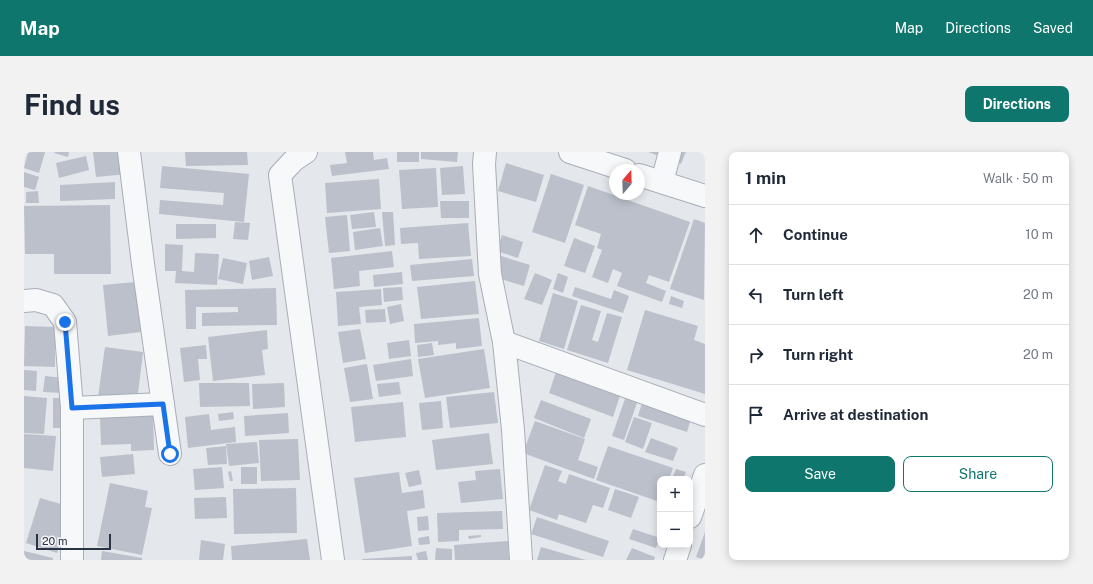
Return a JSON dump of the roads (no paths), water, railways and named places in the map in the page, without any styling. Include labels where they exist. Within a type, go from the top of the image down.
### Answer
[{"type":"street","points":[[129,152],[142,264],[170,454]]},
{"type":"street","points":[[306,152],[294,160],[280,175],[333,560]]},
{"type":"street","points":[[486,152],[484,164],[490,274],[504,342],[513,430],[521,560]]},
{"type":"street","points":[[570,152],[609,165]]},
{"type":"street","points":[[662,182],[670,152]]},
{"type":"street","points":[[645,176],[705,196]]},
{"type":"street","points":[[24,301],[36,300],[53,305],[65,322],[72,408],[72,560]]},
{"type":"street","points":[[504,342],[705,415]]},
{"type":"street","points":[[72,408],[163,404]]},
{"type":"street","points":[[692,512],[705,475]]},
{"type":"street","points":[[675,560],[679,548]]}]
